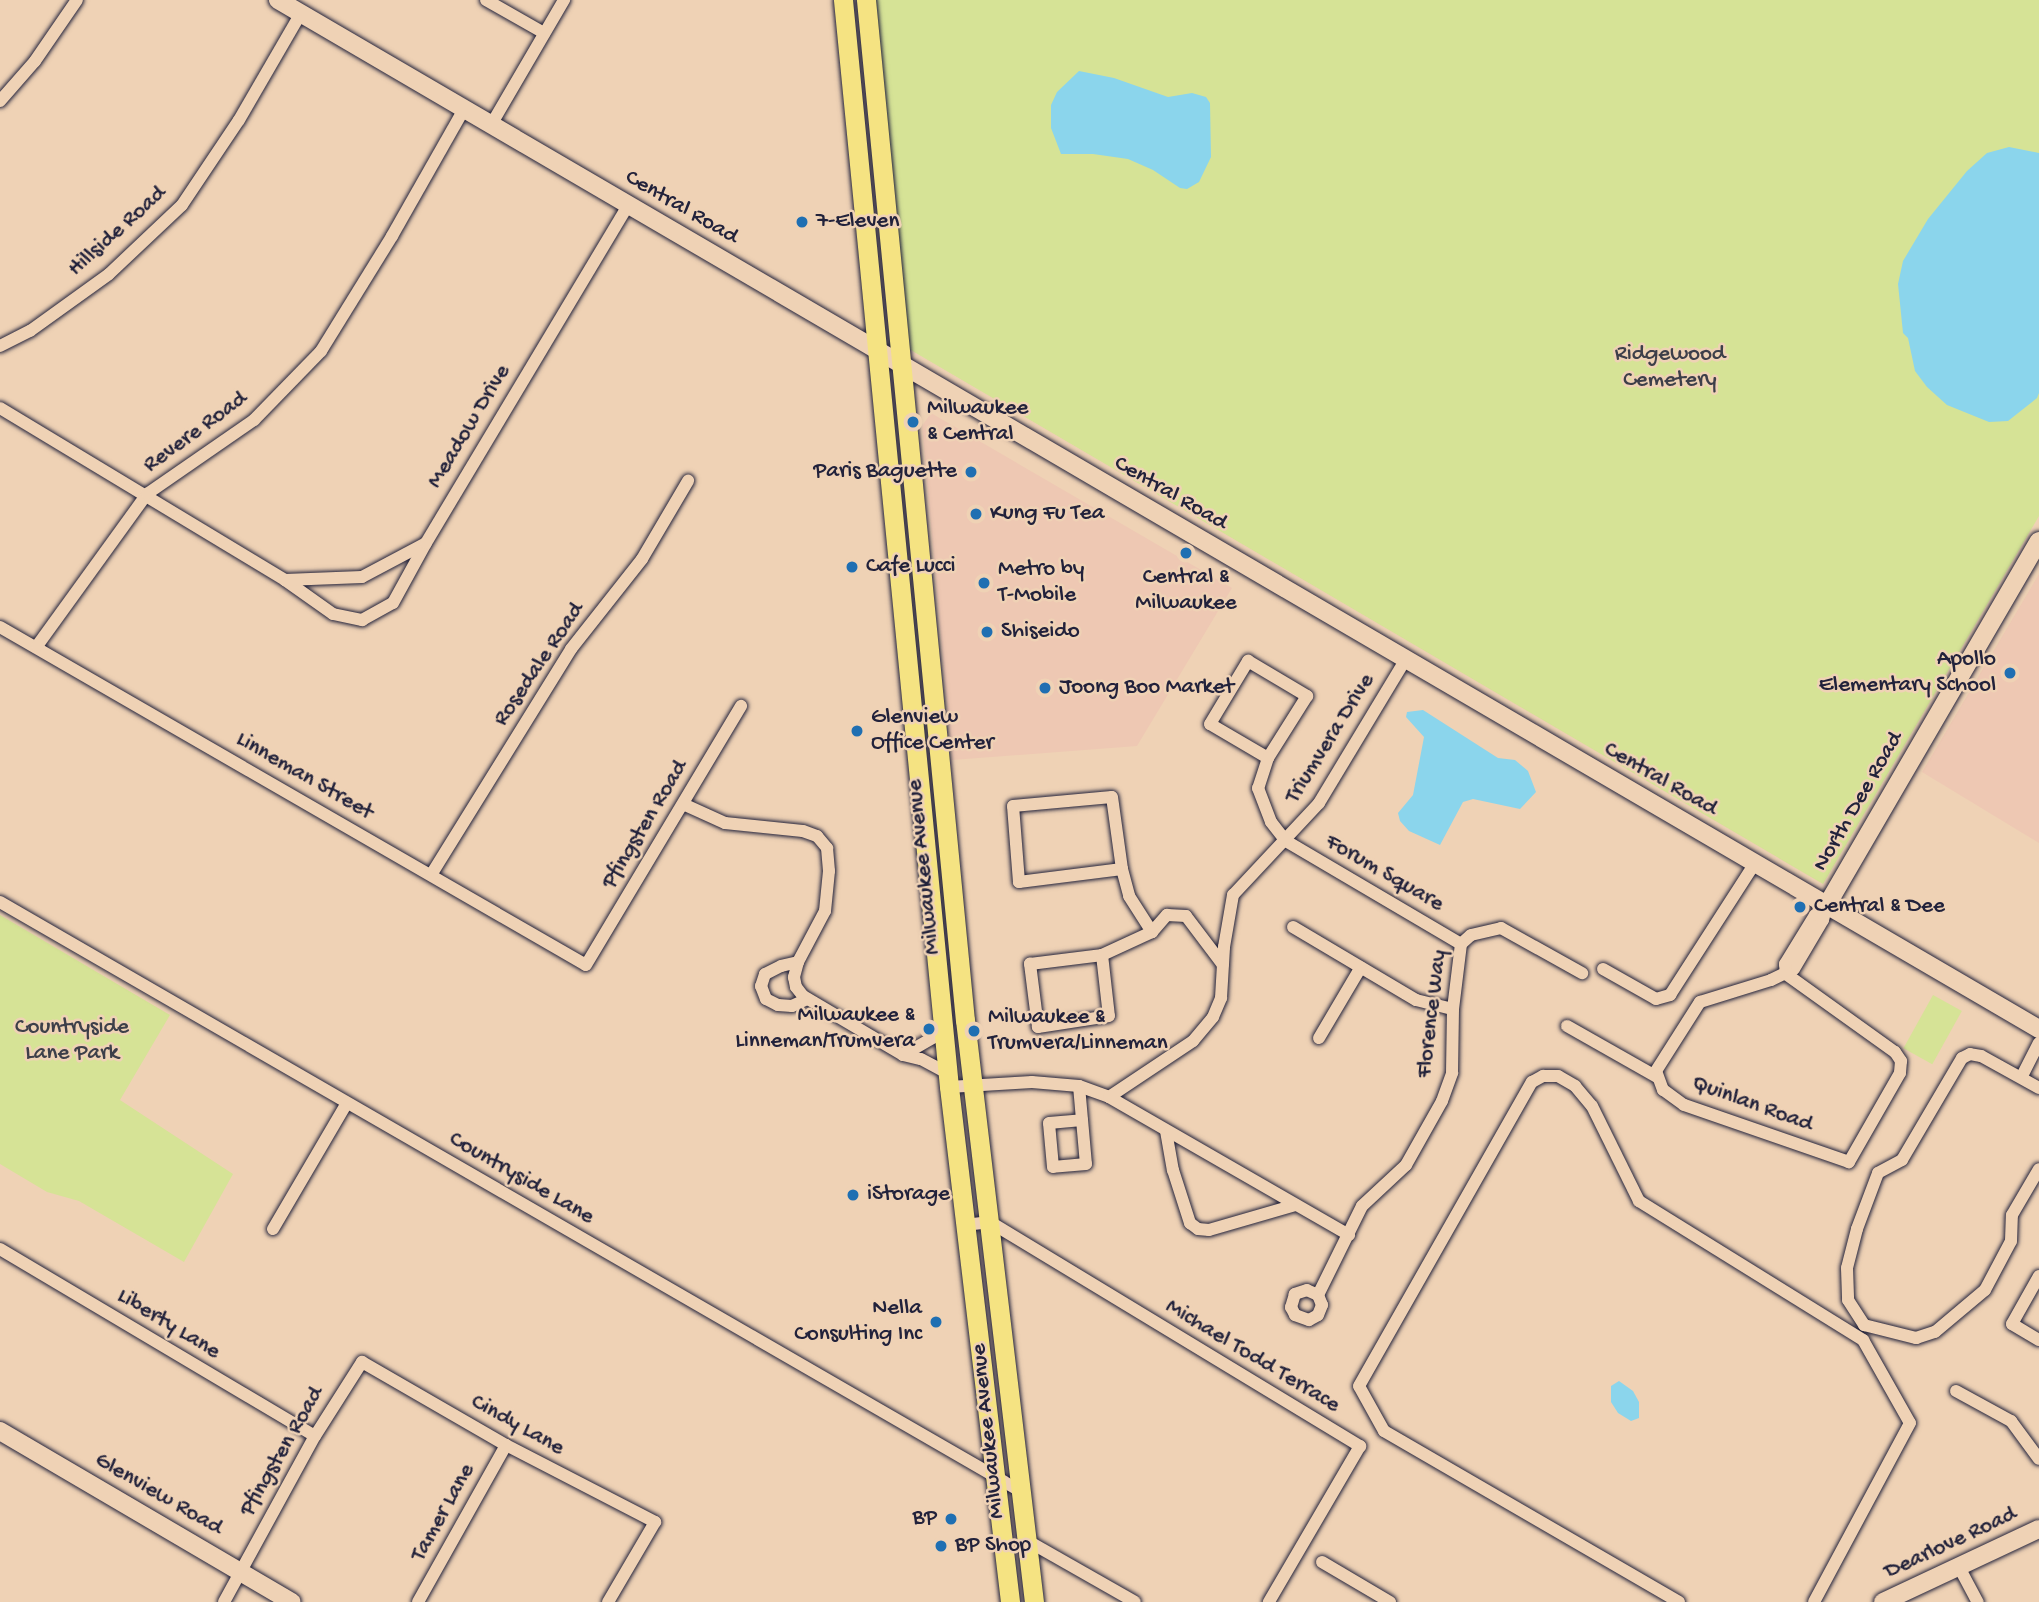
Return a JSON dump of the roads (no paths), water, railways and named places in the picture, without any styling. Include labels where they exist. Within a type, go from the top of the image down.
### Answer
[{"type":"main road","name":"Central Road","points":[[278,0],[2039,1029]]},
{"type":"main road","name":"Milwaukee Avenue","points":[[843,0],[948,1080],[1010,1602]]},
{"type":"main road","name":"Milwaukee Avenue","points":[[866,0],[930,667],[974,1084],[1034,1602]]},
{"type":"main road","name":"North Dee Road","points":[[1827,905],[2039,541]]},
{"type":"main road","points":[[896,564],[905,583],[912,653],[917,662],[930,667]]},
{"type":"main road","name":"Glenview Road","points":[[0,1431],[291,1602]]},
{"type":"main road","name":"Dearlove Road","points":[[1883,1602],[2039,1530]]},
{"type":"street","points":[[0,101],[34,61],[77,0]]},
{"type":"street","points":[[486,0],[544,33]]},
{"type":"street","points":[[491,125],[564,0]]},
{"type":"street","name":"Hillside Road","points":[[0,346],[30,331],[109,274],[182,205],[239,120],[301,13]]},
{"type":"street","name":"Revere Road","points":[[37,646],[147,494],[254,419],[321,351],[392,236],[464,109]]},
{"type":"street","name":"Meadow Drive","points":[[0,408],[147,494],[285,580],[333,614],[362,620],[393,603],[426,542],[628,205]]},
{"type":"street","name":"Rosedale Road","points":[[431,875],[571,649],[642,559],[688,481]]},
{"type":"street","points":[[285,580],[362,577],[426,542]]},
{"type":"street","name":"Linneman Street","points":[[0,627],[586,965]]},
{"type":"street","name":"Triumvera Drive","points":[[1109,1097],[1193,1041],[1213,1017],[1221,998],[1233,895],[1286,842],[1319,803],[1406,659]]},
{"type":"street","points":[[1268,758],[1210,724],[1248,660],[1307,696],[1268,758],[1258,788],[1271,822],[1286,842]]},
{"type":"street","name":"Pfingsten Road","points":[[586,965],[741,706]]},
{"type":"street","points":[[1122,869],[1019,882],[1013,806],[1112,797],[1122,869],[1129,896],[1152,932]]},
{"type":"street","points":[[683,804],[725,823],[803,831],[817,836],[827,848],[830,871],[825,911],[798,962],[794,977],[796,987],[807,999],[903,1055],[921,1059],[948,1080],[974,1084],[1032,1082],[1079,1087],[1109,1097],[1349,1235],[1318,1295]]},
{"type":"street","name":"Forum Square","points":[[1286,842],[1461,944]]},
{"type":"street","points":[[1603,969],[1656,999],[1670,995],[1755,863]]},
{"type":"street","name":"Countryside Lane","points":[[0,902],[1020,1491]]},
{"type":"street","points":[[1656,1074],[1700,1002],[1794,969],[1818,930],[1827,905]]},
{"type":"street","points":[[1102,955],[1109,1017],[1038,1027],[1030,964],[1102,955],[1152,932],[1167,915],[1186,916],[1223,965]]},
{"type":"street","points":[[1293,927],[1416,1000],[1454,1009]]},
{"type":"street","name":"Florence Way","points":[[1349,1235],[1362,1206],[1406,1165],[1442,1101],[1452,1073],[1454,1009],[1461,944],[1471,935],[1501,928],[1582,973]]},
{"type":"street","points":[[798,962],[765,974],[761,986],[766,999],[778,1004],[792,1006],[807,999]]},
{"type":"street","points":[[1319,1038],[1361,967]]},
{"type":"street","name":"Quinlan Road","points":[[1567,1026],[1656,1074],[1663,1090],[1684,1105],[1849,1162],[1900,1073],[1901,1061],[1895,1052],[1786,974]]},
{"type":"street","points":[[903,1055],[943,1032]]},
{"type":"street","points":[[2022,1076],[2039,1044]]},
{"type":"street","points":[[2039,1088],[2022,1076],[1981,1056],[1970,1054],[1962,1058],[1902,1160],[1878,1173],[1857,1229],[1847,1268],[1848,1300],[1864,1325],[1916,1338],[1935,1332],[1985,1290],[2011,1241],[2012,1215],[2039,1169]]},
{"type":"street","points":[[1679,1602],[1384,1431],[1359,1386],[1532,1082],[1544,1076],[1558,1076],[1574,1086],[1591,1106],[1639,1201],[1863,1340],[1910,1423],[1814,1602]]},
{"type":"street","points":[[1079,1087],[1082,1120],[1086,1164],[1053,1167],[1049,1123],[1082,1120]]},
{"type":"street","points":[[273,1229],[346,1103]]},
{"type":"street","points":[[1166,1131],[1173,1170],[1190,1223],[1198,1229],[1209,1230],[1295,1205]]},
{"type":"street","points":[[965,1225],[990,1222]]},
{"type":"street","name":"Michael Todd Terrace","points":[[990,1222],[1360,1446],[1269,1602]]},
{"type":"street","name":"Liberty Lane","points":[[0,1249],[315,1437]]},
{"type":"street","points":[[2039,1276],[2012,1324],[2039,1340]]},
{"type":"street","name":"Pfingsten Road","points":[[223,1602],[315,1437],[362,1362]]},
{"type":"street","name":"Cindy Lane","points":[[362,1362],[506,1445],[655,1522],[608,1602]]},
{"type":"street","points":[[1956,1391],[2011,1421],[2039,1459]]},
{"type":"street","name":"Tamer Lane","points":[[418,1602],[506,1445]]},
{"type":"street","points":[[1026,1540],[1135,1602]]},
{"type":"street","points":[[1322,1562],[1390,1602]]},
{"type":"street","points":[[1959,1567],[1978,1602]]},
{"type":"water","points":[[1079,71],[1114,78],[1168,97],[1192,93],[1206,97],[1210,103],[1211,157],[1199,182],[1187,189],[1180,188],[1153,170],[1128,159],[1093,154],[1061,154],[1051,128],[1051,105],[1057,92]]},
{"type":"water","points":[[2009,147],[2039,153],[2039,393],[2037,398],[2008,421],[1989,422],[1947,405],[1927,387],[1915,371],[1908,338],[1903,333],[1898,284],[1903,261],[1928,219],[1967,171],[1987,153]]},
{"type":"water","points":[[1423,710],[1498,758],[1515,760],[1528,771],[1536,792],[1520,809],[1473,799],[1463,802],[1440,845],[1409,831],[1400,821],[1398,813],[1413,795],[1424,737],[1406,717],[1407,712]]},
{"type":"water","points":[[1619,1381],[1633,1391],[1639,1402],[1639,1418],[1631,1421],[1618,1413],[1611,1402],[1611,1386]]},
{"type":"place","name":"7-Eleven","points":[[802,222]]},
{"type":"place","name":"Milwaukee & Central","points":[[913,422]]},
{"type":"place","name":"Paris Baguette","points":[[971,472]]},
{"type":"place","name":"Kung Fu Tea","points":[[976,514]]},
{"type":"place","name":"Central & Milwaukee","points":[[1186,553]]},
{"type":"place","name":"Cafe Lucci","points":[[852,567]]},
{"type":"place","name":"Metro by T-Mobile","points":[[984,583]]},
{"type":"place","name":"Shiseido","points":[[987,632]]},
{"type":"place","name":"Apollo Elementary School","points":[[2010,673]]},
{"type":"place","name":"Joong Boo Market","points":[[1045,688]]},
{"type":"place","name":"Glenview Office Center","points":[[857,731]]},
{"type":"place","name":"Central & Dee","points":[[1800,907]]},
{"type":"place","name":"Milwaukee & Linneman/Trumvera","points":[[929,1029]]},
{"type":"place","name":"Milwaukee & Trumvera/Linneman","points":[[974,1031]]},
{"type":"place","name":"iStorage","points":[[853,1195]]},
{"type":"place","name":"Nella Consulting Inc","points":[[936,1322]]},
{"type":"place","name":"BP","points":[[951,1519]]},
{"type":"place","name":"BP Shop","points":[[941,1546]]},
{"type":"park label","name":"Ridgewood Cemetery","points":[[1670,368]]},
{"type":"park label","name":"Countryside Lane Park","points":[[72,1041]]}]
